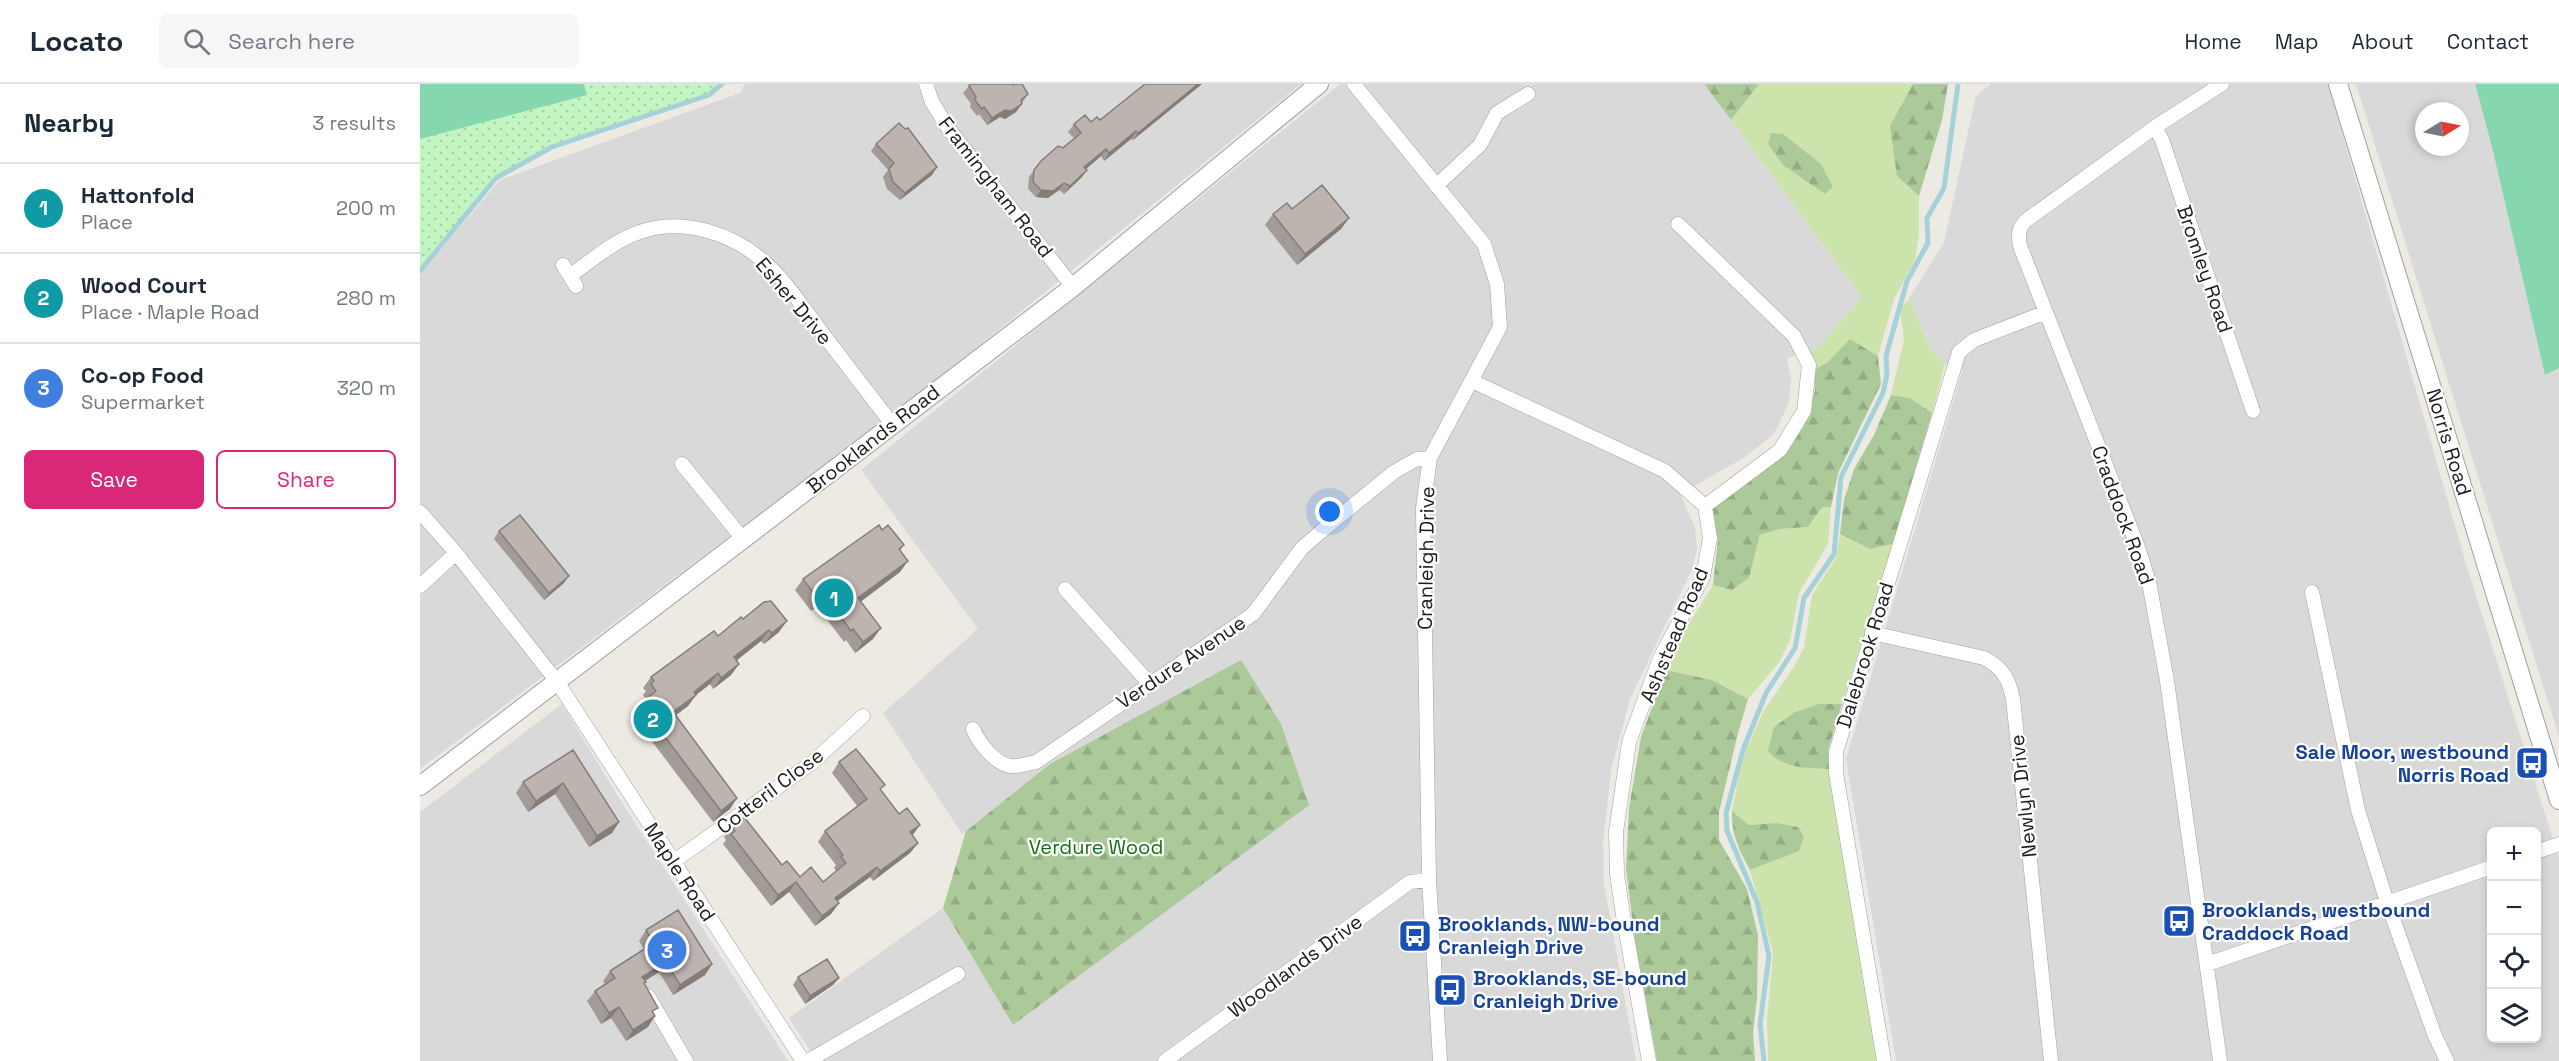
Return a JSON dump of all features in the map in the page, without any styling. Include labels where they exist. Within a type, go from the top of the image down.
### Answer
[{"type":"street","name":"Framingham Road","points":[[926,84],[948,128],[1073,286]]},
{"type":"street","name":"Brooklands Road","points":[[420,786],[1073,286],[1319,84]]},
{"type":"street","name":"Cranleigh Drive","points":[[1354,84],[1484,244],[1497,284],[1500,327],[1430,458],[1423,508],[1429,880],[1440,1061]]},
{"type":"street","name":"Craddock Road","points":[[2220,1061],[2167,681],[2149,582],[2138,547],[2020,246],[2018,235],[2021,225],[2155,128],[2222,84]]},
{"type":"street","name":"Norris Road","points":[[2338,84],[2559,801]]},
{"type":"street","points":[[1436,186],[1480,145],[1497,113],[1528,94]]},
{"type":"street","name":"Bromley Road","points":[[2155,128],[2166,151],[2253,411]]},
{"type":"street","points":[[1472,381],[1665,471],[1705,506],[1780,450],[1804,411],[1809,365],[1794,336],[1678,224]]},
{"type":"street","name":"Esher Drive","points":[[569,276],[615,244],[647,230],[686,227],[702,229],[730,240],[763,261],[784,284],[892,424]]},
{"type":"street","name":"Dalebrook Road","points":[[1884,1061],[1836,773],[1836,753],[1959,352],[1974,340],[2046,312]]},
{"type":"street","name":"Verdure Avenue","points":[[973,729],[977,740],[995,759],[1011,766],[1036,762],[1253,614],[1302,548],[1394,472],[1417,459],[1430,458]]},
{"type":"street","points":[[681,464],[743,539]]},
{"type":"street","name":"Ashstead Road","points":[[1649,1061],[1617,874],[1616,832],[1629,742],[1660,658],[1703,577],[1710,538],[1705,506]]},
{"type":"street","name":"Maple Road","points":[[420,512],[456,553],[558,682],[803,1061]]},
{"type":"street","points":[[420,586],[456,553]]},
{"type":"street","points":[[1065,589],[1149,683]]},
{"type":"street","points":[[2312,592],[2356,799],[2387,902],[2435,1036],[2448,1061]]},
{"type":"street","name":"Newlyn Drive","points":[[1872,633],[1984,658],[1996,664],[2005,673],[2010,683],[2051,1061]]},
{"type":"street","name":"Cotteril Close","points":[[673,862],[813,762],[863,716]]},
{"type":"street","points":[[2541,850],[2559,844]]},
{"type":"street","points":[[2207,964],[2487,869]]},
{"type":"street","name":"Woodlands Drive","points":[[1165,1061],[1410,882],[1429,880]]},
{"type":"street","points":[[808,1061],[958,975]]},
{"type":"street","points":[[648,996],[686,1061]]},
{"type":"shaded area","points":[[745,84],[1301,84],[931,385],[420,769],[420,274],[500,180],[740,93]]},
{"type":"shaded area","points":[[1340,84],[1704,84],[1862,297],[1819,347],[1808,353],[1787,358],[1791,380],[1789,402],[1774,434],[1745,457],[1680,494],[1695,527],[1697,549],[1692,569],[1630,699],[1611,770],[1603,844],[1604,883],[1636,1061],[817,1061],[789,1018],[943,908],[1013,1024],[1050,764],[962,834],[883,713],[978,629],[861,470]]},
{"type":"shaded area","points":[[1991,84],[2328,84],[2466,564],[2559,858],[2559,1061],[1896,1061],[1846,759],[1963,369],[1945,364],[1930,348],[1909,299],[1944,242],[1976,96]]},
{"type":"shaded area","points":[[2356,84],[2475,84],[2545,375],[2559,368],[2559,737]]},
{"type":"shaded area","points":[[562,704],[619,798],[788,1061],[420,1061],[420,812]]},
{"type":"green space","points":[[420,84],[722,84],[709,95],[552,147],[496,178],[420,271]]},
{"type":"green space","points":[[420,84],[584,84],[587,95],[420,139]]},
{"type":"green space","points":[[1704,84],[1759,84],[1731,120]]},
{"type":"green space","points":[[1759,84],[1913,84],[1907,96],[1897,176],[1919,196],[1919,233],[1915,260],[1894,299],[1878,356],[1850,340],[1828,362],[1814,370],[1808,353],[1819,347],[1862,297],[1731,120]]},
{"type":"green space","points":[[1913,84],[1948,84],[1942,120],[1919,196],[1897,176],[1890,126]]},
{"type":"green space","points":[[2475,84],[2559,84],[2559,368],[2545,375],[2492,147]]},
{"type":"green space","points":[[1771,133],[1783,134],[1821,164],[1833,187],[1825,194],[1783,165],[1768,144]]},
{"type":"green space","points":[[1909,299],[1930,348],[1945,364],[1932,413],[1910,398],[1891,395],[1904,340],[1900,309]]},
{"type":"green space","points":[[1850,339],[1878,356],[1881,384],[1838,473],[1831,507],[1822,507],[1808,527],[1780,529],[1760,535],[1749,578],[1732,590],[1713,585],[1718,539],[1711,508],[1724,494],[1789,449],[1804,426],[1815,391],[1814,370],[1828,362]]},
{"type":"green space","points":[[1891,395],[1910,398],[1932,413],[1893,544],[1870,549],[1840,534],[1844,500],[1854,469],[1874,435]]},
{"type":"green space","points":[[1822,507],[1831,507],[1828,544],[1799,593],[1790,640],[1780,661],[1748,699],[1712,680],[1666,670],[1682,635],[1713,585],[1732,590],[1749,578],[1760,535],[1780,529],[1808,527]]},
{"type":"green space","points":[[1840,534],[1870,549],[1893,544],[1842,704],[1819,704],[1768,751],[1788,764],[1804,768],[1829,769],[1878,1061],[1768,1061],[1767,1020],[1773,953],[1750,870],[1799,851],[1776,823],[1749,825],[1732,811],[1742,759],[1764,710],[1804,648],[1812,595],[1836,558]]},
{"type":"green space","name":"Verdure Wood","points":[[1241,660],[1281,724],[1309,805],[1013,1025],[943,908],[966,831],[1050,764]]},
{"type":"green space","points":[[1666,670],[1712,680],[1748,699],[1719,812],[1719,840],[1747,889],[1758,935],[1757,998],[1753,1032],[1755,1061],[1657,1061],[1635,940],[1626,869],[1629,808],[1641,737]]},
{"type":"green space","points":[[1819,704],[1842,704],[1828,750],[1829,769],[1796,766],[1774,757],[1768,751],[1774,727],[1795,712]]},
{"type":"green space","points":[[1732,811],[1749,825],[1776,823],[1798,827],[1804,837],[1799,851],[1750,870],[1736,842]]},
{"type":"building","points":[[970,84],[1022,84],[1028,94],[1021,100],[1022,104],[992,118],[975,100],[976,97]]},
{"type":"building","points":[[1145,84],[1198,84],[1138,133],[1136,131],[1109,153],[1106,149],[1084,167],[1087,170],[1070,186],[1064,183],[1053,191],[1041,190],[1033,182],[1034,170],[1041,161],[1058,146],[1063,148],[1081,133],[1074,124],[1085,115],[1091,122],[1097,117],[1100,120]]},
{"type":"building","points":[[899,123],[905,129],[908,128],[937,167],[905,193],[893,182],[889,169],[894,163],[876,144]]},
{"type":"building","points":[[1322,185],[1349,218],[1305,254],[1273,214],[1287,203],[1292,209]]},
{"type":"building","points":[[520,515],[569,576],[549,593],[499,531]]},
{"type":"building","points":[[879,525],[882,530],[888,525],[904,545],[899,549],[908,561],[858,598],[881,628],[863,642],[853,629],[851,631],[825,595],[819,600],[803,579]]},
{"type":"building","points":[[771,601],[787,621],[772,633],[769,630],[734,657],[739,664],[721,678],[718,673],[694,692],[696,695],[673,712],[737,798],[721,811],[640,704],[656,691],[651,684],[654,681],[651,677],[714,631],[718,636],[741,617],[743,619],[764,602]]},
{"type":"building","points":[[856,749],[885,785],[880,789],[899,814],[907,808],[920,825],[910,832],[918,843],[880,871],[877,867],[835,898],[839,903],[822,916],[796,882],[778,895],[731,834],[735,831],[731,826],[744,817],[782,865],[787,861],[800,877],[811,867],[823,882],[846,863],[841,857],[843,855],[825,831],[867,799],[839,762]]},
{"type":"building","points":[[573,750],[619,822],[597,836],[563,783],[536,801],[523,782]]},
{"type":"building","points":[[678,910],[712,964],[680,985],[666,962],[642,977],[658,1008],[652,1011],[655,1016],[633,1030],[619,1007],[609,1013],[595,991],[615,978],[610,971],[654,943],[646,930]]},
{"type":"building","points":[[827,959],[839,978],[810,996],[798,977]]},
{"type":"waterway","points":[[420,271],[496,178],[552,147],[709,95],[722,84]]},
{"type":"waterway","points":[[1764,1061],[1760,1024],[1769,956],[1757,902],[1727,831],[1726,813],[1743,750],[1766,693],[1795,648],[1804,598],[1834,554],[1841,477],[1883,393],[1887,374],[1886,356],[1907,281],[1928,243],[1927,218],[1944,188],[1958,84]]},
{"type":"place","name":"Hattonfold","points":[[834,598]]},
{"type":"place","name":"Wood Court","points":[[653,719]]},
{"type":"place","name":"Sale Moor, westbound Norris Road","points":[[2532,763]]},
{"type":"place","name":"Brooklands, westbound Craddock Road","points":[[2179,921]]},
{"type":"place","name":"Brooklands, NW-bound Cranleigh Drive","points":[[1415,936]]},
{"type":"place","name":"Co-op Food","points":[[667,950]]},
{"type":"place","name":"Brooklands, SE-bound Cranleigh Drive","points":[[1450,990]]}]
